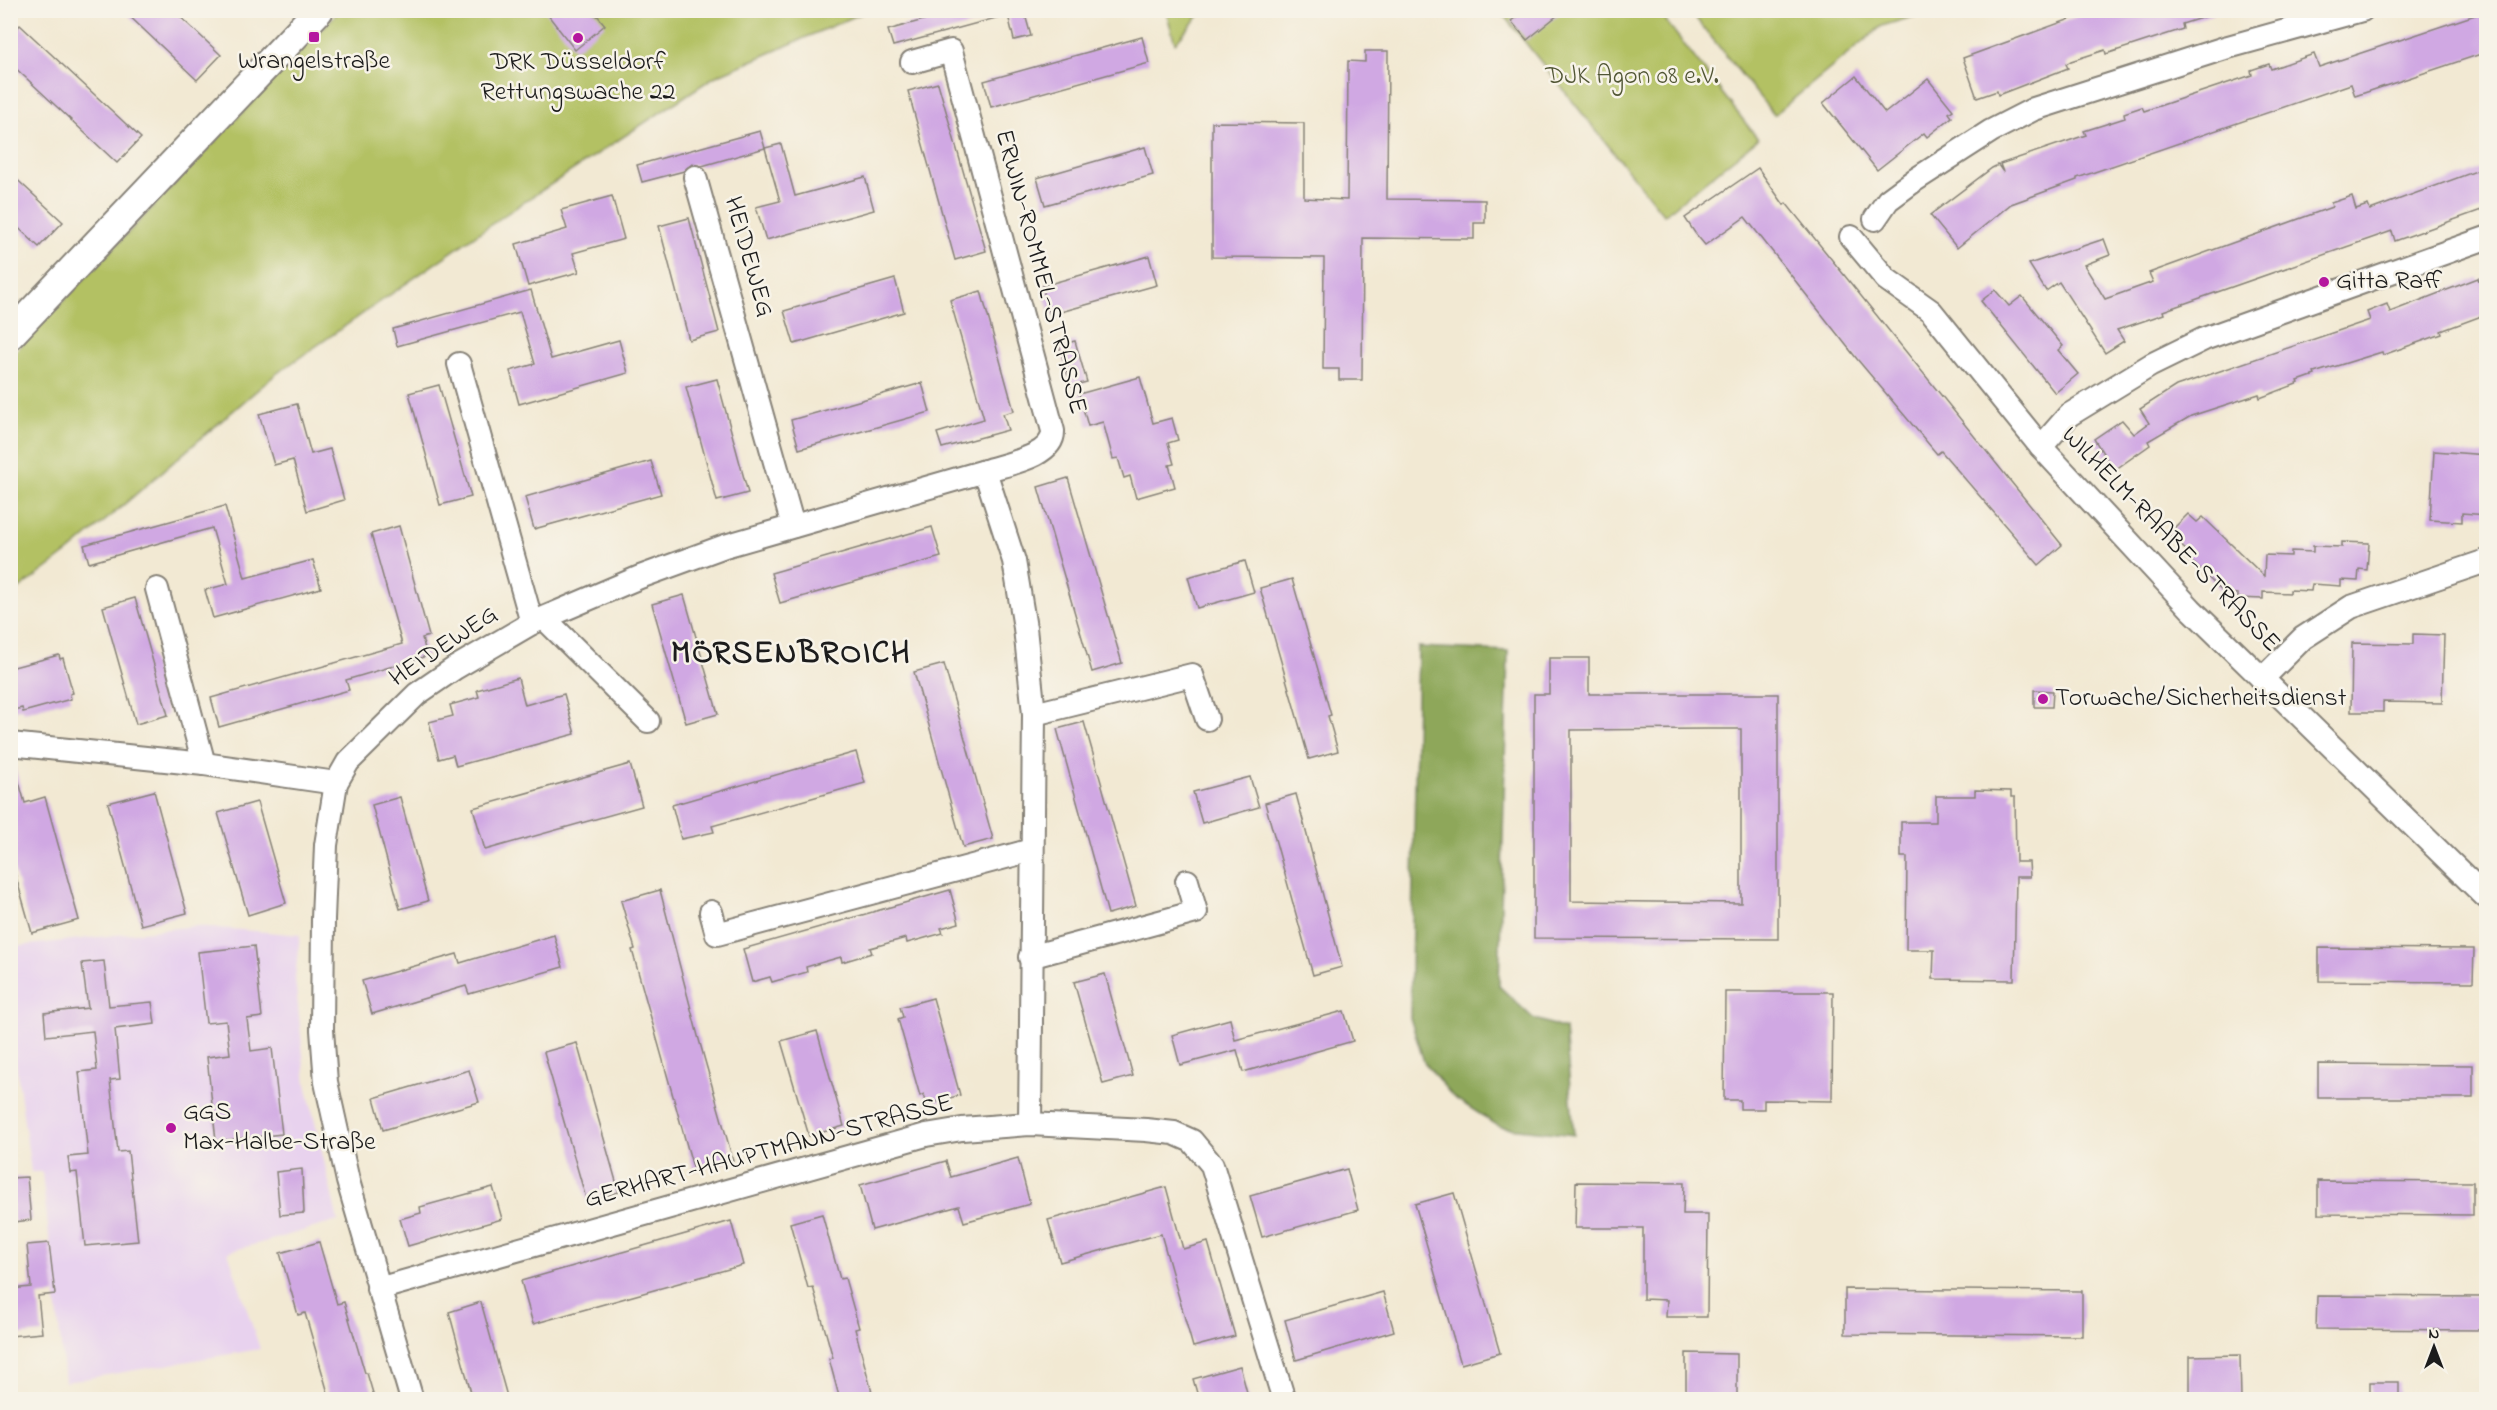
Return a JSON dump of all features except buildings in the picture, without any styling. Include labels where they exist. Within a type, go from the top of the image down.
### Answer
[{"type":"main road","points":[[10,334],[319,10]]},
{"type":"street","points":[[1875,219],[1888,200],[1915,180],[1991,131],[2034,109],[2228,47],[2362,10]]},
{"type":"street","name":"ERWIN-ROMMEL-STRASSE","points":[[912,62],[951,51],[1053,430],[1052,440],[1046,450],[985,471]]},
{"type":"street","name":"HEIDEWEG","points":[[696,177],[793,526]]},
{"type":"street","name":"WILHELM-RAABE-STRASSE","points":[[1851,237],[1886,279],[1931,311],[2041,447],[2191,609],[2487,897]]},
{"type":"street","points":[[2041,447],[2069,415],[2151,365],[2204,339],[2487,238]]},
{"type":"street","name":"HEIDEWEG","points":[[459,364],[538,621],[648,720]]},
{"type":"street","points":[[985,471],[1014,561],[1025,628],[1034,714],[1030,1124]]},
{"type":"street","name":"HEIDEWEG","points":[[336,783],[348,762],[362,746],[417,694],[455,668],[538,621],[640,577],[725,546],[985,471]]},
{"type":"street","points":[[2262,679],[2303,638],[2351,607],[2487,561]]},
{"type":"street","points":[[157,589],[204,764]]},
{"type":"street","points":[[1034,714],[1192,675],[1207,719]]},
{"type":"street","points":[[10,744],[204,764],[336,783],[327,845],[323,919],[322,1030],[326,1071],[348,1181],[412,1400]]},
{"type":"street","points":[[711,912],[717,934],[1032,850]]},
{"type":"street","points":[[1030,957],[1196,912],[1187,881]]},
{"type":"street","name":"GERHART-HAUPTMANN-STRASSE","points":[[378,1289],[926,1135],[962,1129],[1030,1124],[1174,1133],[1192,1141],[1202,1150],[1212,1165],[1284,1400]]},
{"type":"shaded area","name":"GGS Max-Halbe-Straße","points":[[195,926],[300,935],[295,978],[306,1084],[338,1221],[228,1252],[260,1349],[65,1382],[42,1172],[31,1172],[11,1026],[10,947]]},
{"type":"green space","points":[[1203,10],[1175,43],[1166,11]]},
{"type":"green space","points":[[339,11],[867,11],[714,77],[512,210],[276,374],[71,550],[11,595],[10,357]]},
{"type":"green space","name":"DJK Agon 08 e.V.","points":[[1500,11],[1658,11],[1758,139],[1664,215]]},
{"type":"green space","points":[[1690,11],[1932,11],[1882,26],[1774,115]]},
{"type":"green space","points":[[1418,647],[1508,651],[1499,986],[1533,1018],[1565,1029],[1574,1135],[1500,1127],[1453,1097],[1424,1062],[1410,1018]]},
{"type":"place","name":"Wrangelstraße","points":[[314,37]]},
{"type":"place","name":"DRK Düsseldorf Rettungswache 22","points":[[578,38]]},
{"type":"place","name":"Gitta Raff","points":[[2324,282]]},
{"type":"place","name":"Torwache/Sicherheitsdienst","points":[[2043,699]]},
{"type":"place","name":"GGS Max-Halbe-Straße","points":[[171,1128]]},
{"type":"district","name":"MÖRSENBROICH","points":[[791,654]]}]
